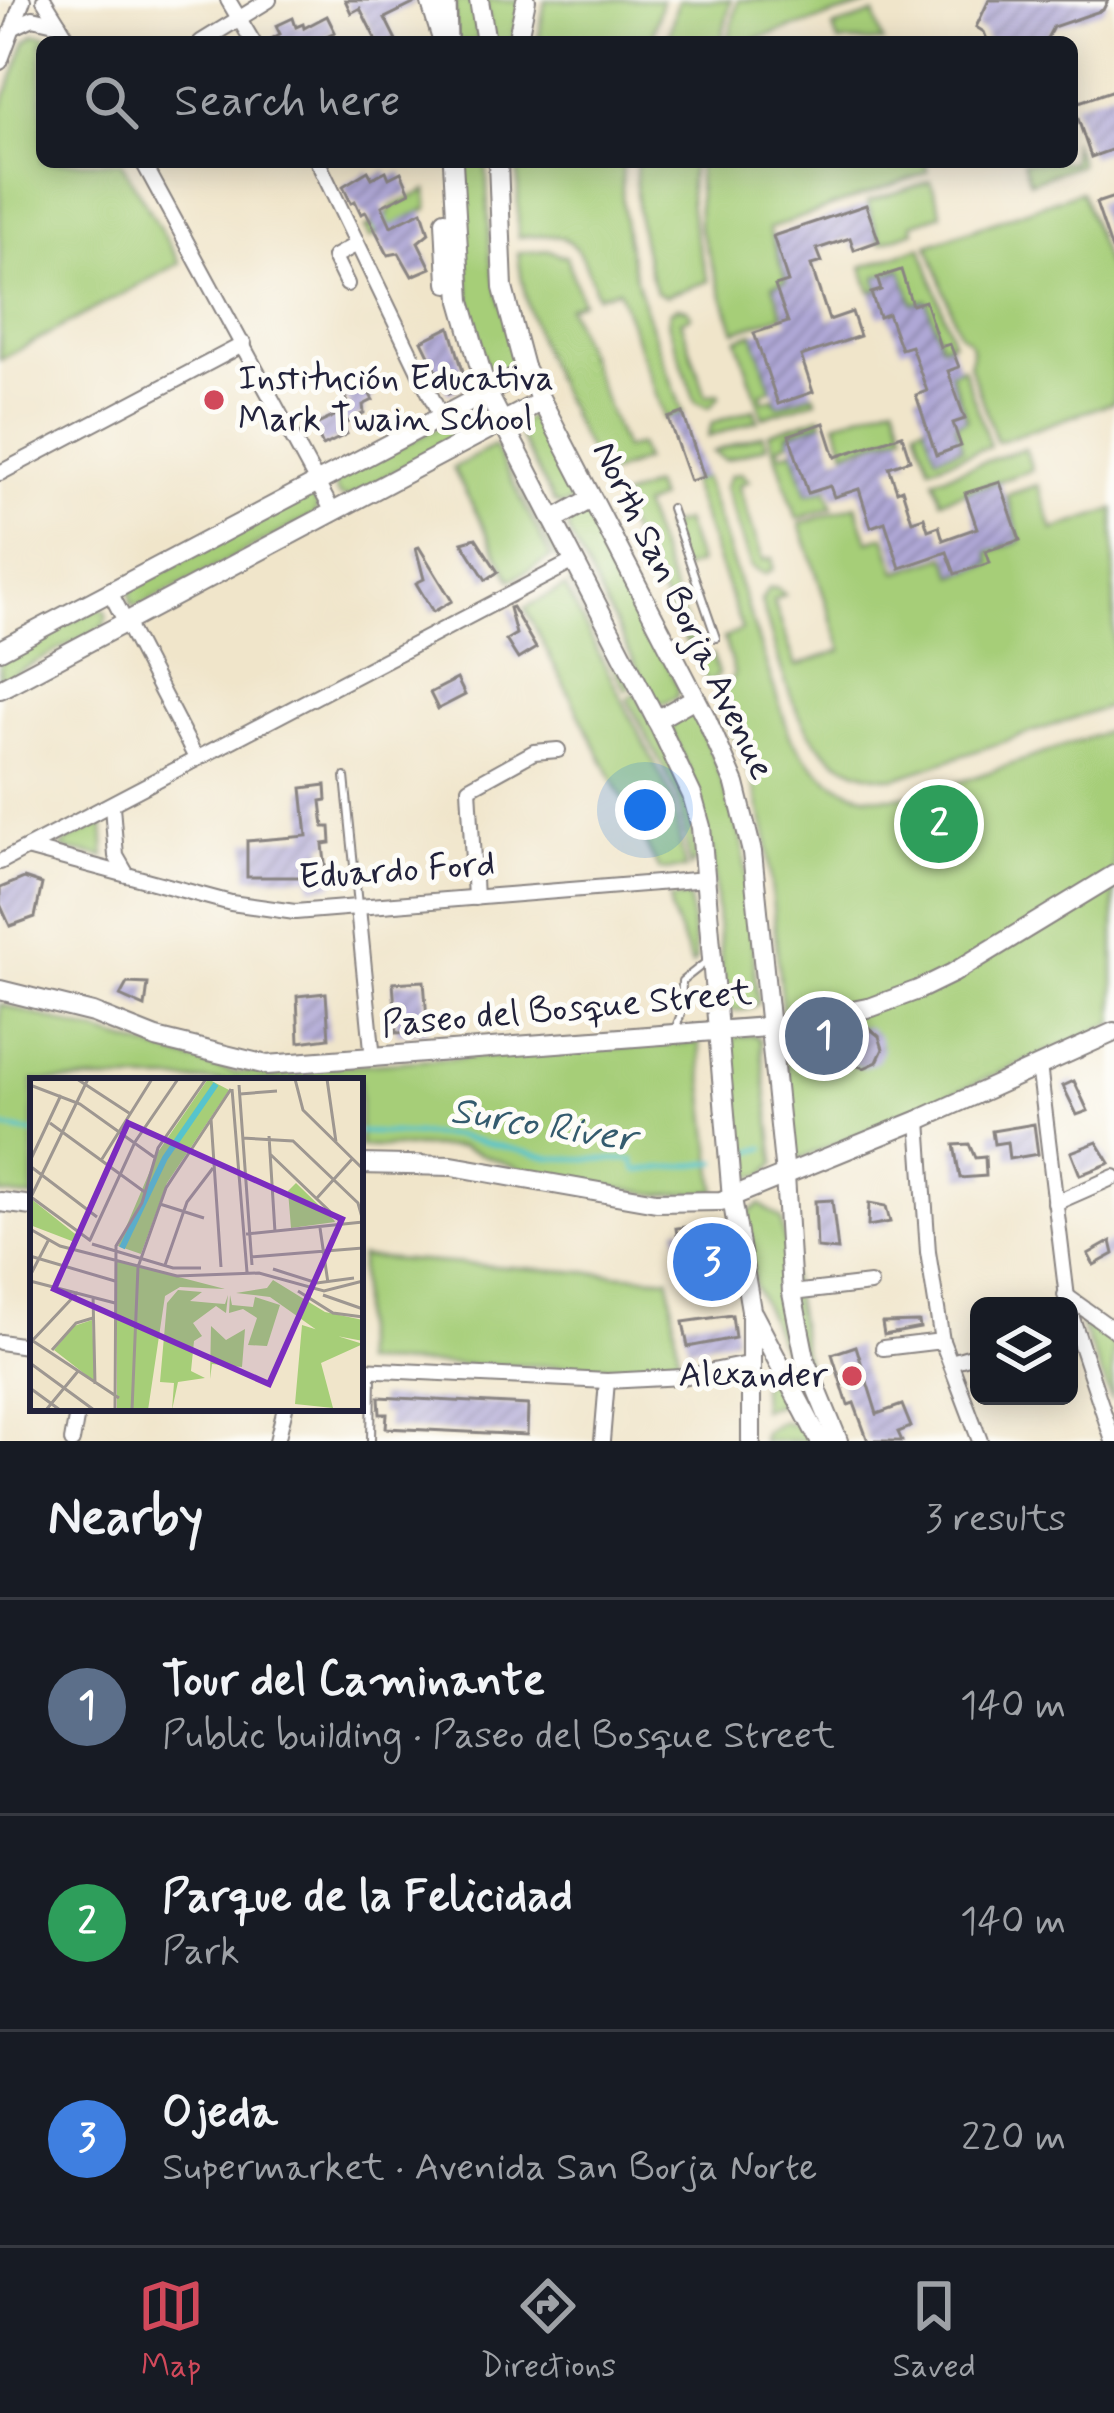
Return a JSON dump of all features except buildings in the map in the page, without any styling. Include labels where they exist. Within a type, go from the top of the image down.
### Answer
[{"type":"main road","points":[[444,36],[445,0]]},
{"type":"street","points":[[0,62],[23,0]]},
{"type":"street","points":[[44,0],[66,36]]},
{"type":"street","points":[[228,0],[249,36]]},
{"type":"street","points":[[211,36],[269,0]]},
{"type":"street","points":[[430,0],[442,36]]},
{"type":"street","points":[[479,0],[485,36]]},
{"type":"street","points":[[518,36],[526,0]]},
{"type":"street","points":[[14,27],[32,18],[59,24]]},
{"type":"street","points":[[146,168],[333,512]]},
{"type":"street","points":[[321,168],[441,417]]},
{"type":"street","name":"North San Borja Avenue","points":[[453,168],[461,301],[484,394],[656,720],[692,795],[701,827],[732,1198],[751,1310]]},
{"type":"street","name":"North San Borja Avenue","points":[[498,168],[503,288],[526,372],[735,784],[752,852],[792,1293],[806,1363],[838,1441]]},
{"type":"street","points":[[347,284],[334,257],[357,244]]},
{"type":"street","points":[[0,473],[244,344]]},
{"type":"street","points":[[0,650],[526,372]]},
{"type":"street","points":[[0,689],[541,402]]},
{"type":"street","points":[[553,520],[591,499]]},
{"type":"street","points":[[0,862],[574,561]]},
{"type":"street","points":[[110,592],[196,758]]},
{"type":"street","points":[[656,720],[695,698]]},
{"type":"street","points":[[475,898],[469,788],[534,752],[558,750]]},
{"type":"street","points":[[112,806],[116,856],[127,875]]},
{"type":"street","name":"Eduardo Ford","points":[[27,848],[231,903],[295,912],[706,880]]},
{"type":"street","name":"Paseo del Bosque Street","points":[[0,990],[93,1013],[156,1038],[267,1065],[767,1027],[829,1018],[918,990],[1114,875]]},
{"type":"street","points":[[358,908],[373,1059]]},
{"type":"street","points":[[363,1164],[452,1166],[656,1202],[732,1198],[1114,1032]]},
{"type":"street","points":[[1039,1065],[1066,1297]]},
{"type":"street","points":[[919,1120],[928,1252],[943,1341],[980,1441]]},
{"type":"street","points":[[1055,1203],[1114,1177]]},
{"type":"street","points":[[0,1202],[30,1206]]},
{"type":"street","points":[[792,1293],[870,1284]]},
{"type":"street","points":[[1078,1309],[1114,1330]]},
{"type":"street","points":[[751,1310],[751,1441]]},
{"type":"street","points":[[751,1310],[820,1441]]},
{"type":"street","points":[[884,1348],[943,1341]]},
{"type":"street","points":[[1078,1341],[1111,1414],[1113,1441]]},
{"type":"street","points":[[0,1342],[30,1347]]},
{"type":"street","points":[[951,1362],[970,1357]]},
{"type":"street","points":[[366,1370],[607,1381],[683,1377],[752,1363]]},
{"type":"street","points":[[602,1441],[607,1381]]},
{"type":"street","points":[[72,1441],[77,1411]]},
{"type":"street","points":[[278,1441],[285,1411]]},
{"type":"lane","points":[[671,508],[716,638]]},
{"type":"lane","points":[[345,777],[358,908]]},
{"type":"lane","points":[[673,1034],[681,1014],[682,981],[713,956]]},
{"type":"lane","points":[[366,1370],[371,1441]]},
{"type":"green space","points":[[454,0],[471,0],[478,36],[455,36]]},
{"type":"green space","points":[[485,0],[521,0],[513,36],[492,36]]},
{"type":"green space","points":[[545,0],[662,0],[653,36],[539,36]]},
{"type":"green space","points":[[678,0],[731,0],[722,36],[669,36]]},
{"type":"green space","points":[[738,0],[885,0],[765,36],[729,36]]},
{"type":"green space","points":[[874,14],[881,36],[836,36],[833,28]]},
{"type":"green space","points":[[35,34],[46,36],[36,36],[36,168],[125,168],[180,263],[0,360],[0,113],[26,41]]},
{"type":"green space","points":[[458,168],[486,168],[490,256],[515,362],[510,372],[497,376],[487,369],[470,306]]},
{"type":"green space","points":[[518,168],[623,168],[631,258],[683,413],[665,419],[618,289],[597,296],[579,253],[564,239],[518,237]]},
{"type":"green space","points":[[637,168],[691,168],[691,208],[709,281],[665,296],[656,292],[636,195]]},
{"type":"green space","points":[[698,168],[927,168],[928,172],[769,229],[786,281],[773,285],[783,315],[735,331],[699,227]]},
{"type":"green space","points":[[1025,168],[1069,168],[1030,182]]},
{"type":"green space","points":[[931,181],[942,214],[912,224],[914,231],[881,243],[867,202]]},
{"type":"green space","points":[[427,190],[428,208],[370,238],[365,228],[386,219],[391,207]]},
{"type":"green space","points":[[1081,191],[1114,286],[1114,402],[997,442],[969,364],[972,346],[959,333],[928,245]]},
{"type":"green space","points":[[921,247],[953,341],[941,345],[926,300],[913,304],[901,269],[876,277],[879,289],[871,292],[862,267]]},
{"type":"green space","points":[[549,250],[566,257],[582,301],[568,307],[624,449],[638,445],[644,460],[602,478],[550,369],[523,283],[518,253]]},
{"type":"green space","points":[[678,307],[691,316],[681,321],[706,396],[718,393],[709,408],[695,401],[668,323],[670,312]]},
{"type":"green space","points":[[753,333],[772,389],[761,393],[763,401],[774,398],[778,405],[814,394],[816,400],[763,417],[737,339]]},
{"type":"green space","points":[[963,367],[990,446],[930,467],[916,427],[925,424],[936,456],[962,448],[955,424],[967,419],[950,372]]},
{"type":"green space","points":[[895,402],[905,432],[846,451],[836,422]]},
{"type":"green space","points":[[485,404],[491,418],[348,498],[339,496],[338,478]]},
{"type":"green space","points":[[754,409],[758,420],[708,437],[712,423]]},
{"type":"green space","points":[[821,416],[823,422],[788,434],[789,442],[778,446],[781,454],[793,450],[807,494],[827,489],[833,507],[797,519],[769,433]]},
{"type":"green space","points":[[530,417],[540,420],[577,492],[572,502],[554,503],[518,433],[519,423]]},
{"type":"green space","points":[[763,434],[767,446],[725,460],[713,452]]},
{"type":"green space","points":[[504,444],[560,551],[556,558],[500,445]]},
{"type":"green space","points":[[494,446],[551,558],[511,580],[453,468]]},
{"type":"green space","points":[[1025,448],[1032,470],[941,500],[934,479]]},
{"type":"green space","points":[[741,473],[749,481],[738,485],[763,560],[772,558],[773,569],[765,574],[751,567],[725,487],[730,476]]},
{"type":"green space","points":[[704,477],[790,736],[833,782],[879,797],[931,791],[1114,729],[1114,1023],[803,1158],[795,1156],[767,839],[751,775],[715,697],[727,689],[734,673],[724,638],[742,630],[690,481]]},
{"type":"green space","points":[[653,485],[659,499],[642,506],[695,648],[702,646],[706,657],[713,654],[718,675],[708,684],[614,501]]},
{"type":"green space","points":[[1038,485],[1053,530],[1114,509],[1114,705],[895,778],[862,773],[836,760],[800,717],[761,601],[768,589],[777,588],[785,595],[773,600],[796,666],[842,650],[800,524],[856,505],[868,541],[885,536],[897,572],[946,556],[954,576],[991,564],[988,552],[1021,541],[1007,495]]},
{"type":"green space","points":[[304,497],[313,499],[318,507],[314,515],[140,606],[131,605],[130,588]]},
{"type":"green space","points":[[592,517],[678,687],[677,697],[664,704],[654,701],[568,531],[570,518]]},
{"type":"green space","points":[[684,521],[699,564],[680,570],[665,527]]},
{"type":"green space","points":[[577,579],[631,687],[625,690],[570,583]]},
{"type":"green space","points":[[565,587],[672,798],[685,869],[659,870],[525,608]]},
{"type":"green space","points":[[96,608],[104,610],[104,626],[0,681],[0,659]]},
{"type":"green space","points":[[636,693],[687,794],[697,859],[690,867],[678,796],[627,698]]},
{"type":"green space","points":[[686,713],[695,716],[714,757],[743,844],[758,1003],[749,1009],[734,1011],[725,1005],[712,851],[689,771],[671,729],[672,720]]},
{"type":"green space","points":[[103,823],[105,857],[61,849],[66,842]]},
{"type":"green space","points":[[689,897],[696,959],[692,965],[670,899]]},
{"type":"green space","points":[[0,1004],[235,1073],[699,1042],[716,1191],[661,1195],[533,1173],[461,1147],[363,1147],[363,1078],[30,1078],[30,1198],[0,1194]]},
{"type":"green space","points":[[736,1037],[760,1039],[775,1163],[765,1175],[750,1177],[744,1171],[730,1043]]},
{"type":"green space","points":[[760,1204],[781,1219],[811,1393],[799,1385],[754,1284],[744,1216]]},
{"type":"green space","points":[[363,1257],[669,1278],[680,1368],[363,1363]]},
{"type":"green space","points":[[1078,1316],[1114,1334],[1112,1401]]},
{"type":"green space","points":[[774,1377],[789,1402],[761,1409],[760,1385]]},
{"type":"green space","points":[[781,1421],[802,1427],[810,1441],[762,1441],[764,1432]]},
{"type":"waterway","name":"Surco River","points":[[0,1127],[30,1132]]},
{"type":"waterway","name":"Surco River","points":[[363,1132],[456,1136],[551,1158],[634,1160],[637,1171],[717,1162]]},
{"type":"waterway","name":"Surco River","points":[[741,1155],[765,1148]]},
{"type":"place","name":"Institución Educativa Mark Twain School","points":[[214,400]]},
{"type":"place","name":"Parque de la Felicidad","points":[[939,824]]},
{"type":"place","name":"Tour del Caminante","points":[[824,1036]]},
{"type":"place","name":"Ojeda","points":[[712,1262]]},
{"type":"place","name":"Alexander","points":[[852,1376]]}]
